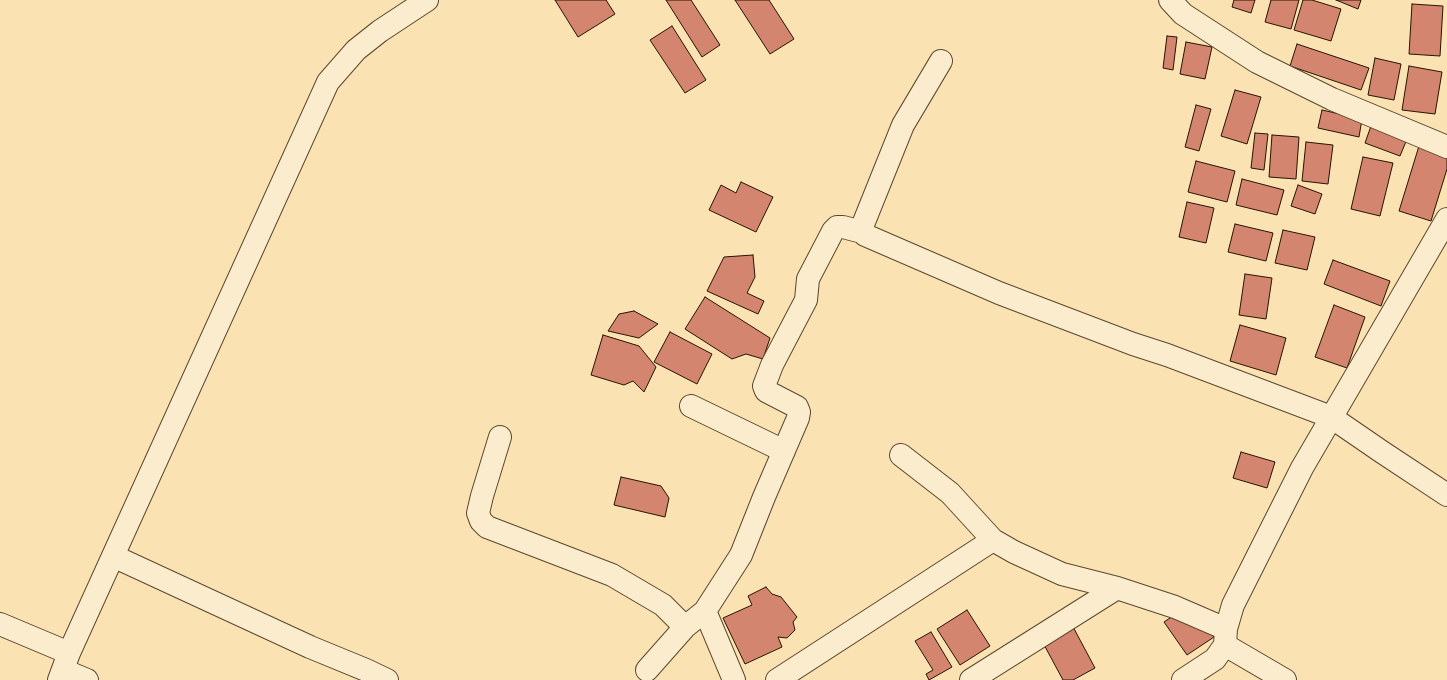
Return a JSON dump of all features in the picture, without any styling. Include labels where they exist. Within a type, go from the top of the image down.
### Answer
[{"type":"street","points":[[64,668],[113,556],[328,82],[356,50],[380,31],[427,0]]},
{"type":"street","points":[[1170,0],[1183,14],[1257,62],[1332,99],[1447,147]]},
{"type":"street","points":[[862,232],[862,227],[903,125],[941,61]]},
{"type":"street","points":[[1183,680],[1215,659],[1226,637],[1237,598],[1302,468],[1447,220]]},
{"type":"street","points":[[647,670],[685,627],[705,611],[741,555],[798,418],[799,412],[797,407],[766,391],[764,386],[772,365],[806,300],[808,279],[833,231],[843,226],[862,232],[865,235],[999,293],[1331,417],[1447,494]]},
{"type":"street","points":[[691,406],[784,451]]},
{"type":"street","points":[[500,437],[478,513],[481,521],[487,527],[612,575],[663,605],[685,627]]},
{"type":"street","points":[[901,455],[950,493],[993,540],[1014,552],[1062,574],[1117,588],[1175,607],[1226,637],[1285,680]]},
{"type":"street","points":[[777,680],[993,540]]},
{"type":"street","points":[[113,556],[302,644],[387,680]]},
{"type":"street","points":[[971,680],[1117,588]]},
{"type":"street","points":[[705,611],[734,680]]},
{"type":"street","points":[[0,624],[64,668],[88,680]]},
{"type":"building","points":[[555,0],[606,0],[615,14],[578,37]]},
{"type":"building","points":[[666,0],[691,0],[720,45],[702,57]]},
{"type":"building","points":[[735,0],[769,0],[794,39],[770,54]]},
{"type":"building","points":[[1234,0],[1255,0],[1251,13],[1232,7]]},
{"type":"building","points":[[1271,0],[1299,0],[1291,29],[1265,22]]},
{"type":"building","points":[[1303,0],[1312,0],[1341,9],[1331,41],[1294,30]]},
{"type":"building","points":[[1336,0],[1361,0],[1358,9]]},
{"type":"building","points":[[1412,4],[1443,6],[1440,56],[1409,54]]},
{"type":"building","points":[[672,26],[706,80],[685,93],[650,40]]},
{"type":"building","points":[[1167,36],[1177,37],[1173,70],[1163,68]]},
{"type":"building","points":[[1186,42],[1212,47],[1205,79],[1180,74]]},
{"type":"building","points":[[1297,44],[1369,68],[1361,90],[1290,66]]},
{"type":"building","points":[[1375,58],[1401,64],[1394,100],[1368,95]]},
{"type":"building","points":[[1409,66],[1442,72],[1435,114],[1402,110]]},
{"type":"building","points":[[1235,90],[1261,97],[1247,144],[1221,136]]},
{"type":"building","points":[[1196,105],[1211,109],[1199,151],[1185,147]]},
{"type":"building","points":[[1322,110],[1362,119],[1359,137],[1318,128]]},
{"type":"building","points":[[1371,126],[1407,139],[1400,156],[1365,143]]},
{"type":"building","points":[[1255,133],[1268,134],[1264,170],[1251,168]]},
{"type":"building","points":[[1272,135],[1299,137],[1296,179],[1269,177]]},
{"type":"building","points":[[1306,142],[1333,145],[1328,184],[1302,181]]},
{"type":"building","points":[[1419,146],[1447,155],[1447,169],[1431,221],[1399,211]]},
{"type":"building","points":[[1363,157],[1393,163],[1380,216],[1351,209]]},
{"type":"building","points":[[1196,161],[1235,171],[1227,202],[1188,192]]},
{"type":"building","points":[[1242,179],[1284,190],[1277,215],[1236,205]]},
{"type":"building","points":[[741,182],[773,197],[756,232],[709,210],[721,185],[736,193]]},
{"type":"building","points":[[1298,185],[1322,194],[1315,214],[1291,206]]},
{"type":"building","points":[[1187,202],[1214,208],[1206,243],[1179,237]]},
{"type":"building","points":[[1235,224],[1273,233],[1266,261],[1228,252]]},
{"type":"building","points":[[1283,230],[1315,237],[1307,270],[1275,263]]},
{"type":"building","points":[[753,255],[755,277],[747,293],[764,301],[758,314],[707,291],[724,257]]},
{"type":"building","points":[[1333,260],[1390,281],[1381,306],[1324,284]]},
{"type":"building","points":[[1245,274],[1272,278],[1266,319],[1239,315]]},
{"type":"building","points":[[705,297],[770,338],[763,359],[746,354],[732,359],[685,329]]},
{"type":"building","points":[[1334,305],[1365,317],[1347,368],[1315,357]]},
{"type":"building","points":[[634,311],[658,324],[639,338],[608,331],[619,314]]},
{"type":"building","points":[[1240,325],[1286,338],[1276,375],[1230,361]]},
{"type":"building","points":[[670,332],[712,354],[697,384],[654,362]]},
{"type":"building","points":[[603,335],[639,346],[656,367],[644,392],[633,381],[624,385],[591,375]]},
{"type":"building","points":[[1241,452],[1275,462],[1267,488],[1233,478]]},
{"type":"building","points":[[621,477],[661,486],[669,498],[665,517],[614,505]]},
{"type":"building","points":[[766,587],[772,594],[781,597],[797,617],[793,622],[795,630],[787,638],[778,637],[782,647],[745,664],[723,618],[752,605],[748,596]]},
{"type":"building","points":[[967,610],[990,646],[960,665],[937,629]]},
{"type":"building","points":[[1179,612],[1205,624],[1214,637],[1187,655],[1164,622]]},
{"type":"building","points":[[1072,625],[1095,668],[1073,680],[1063,680],[1042,641]]},
{"type":"building","points":[[931,632],[952,667],[929,680],[926,674],[933,670],[915,641]]}]
